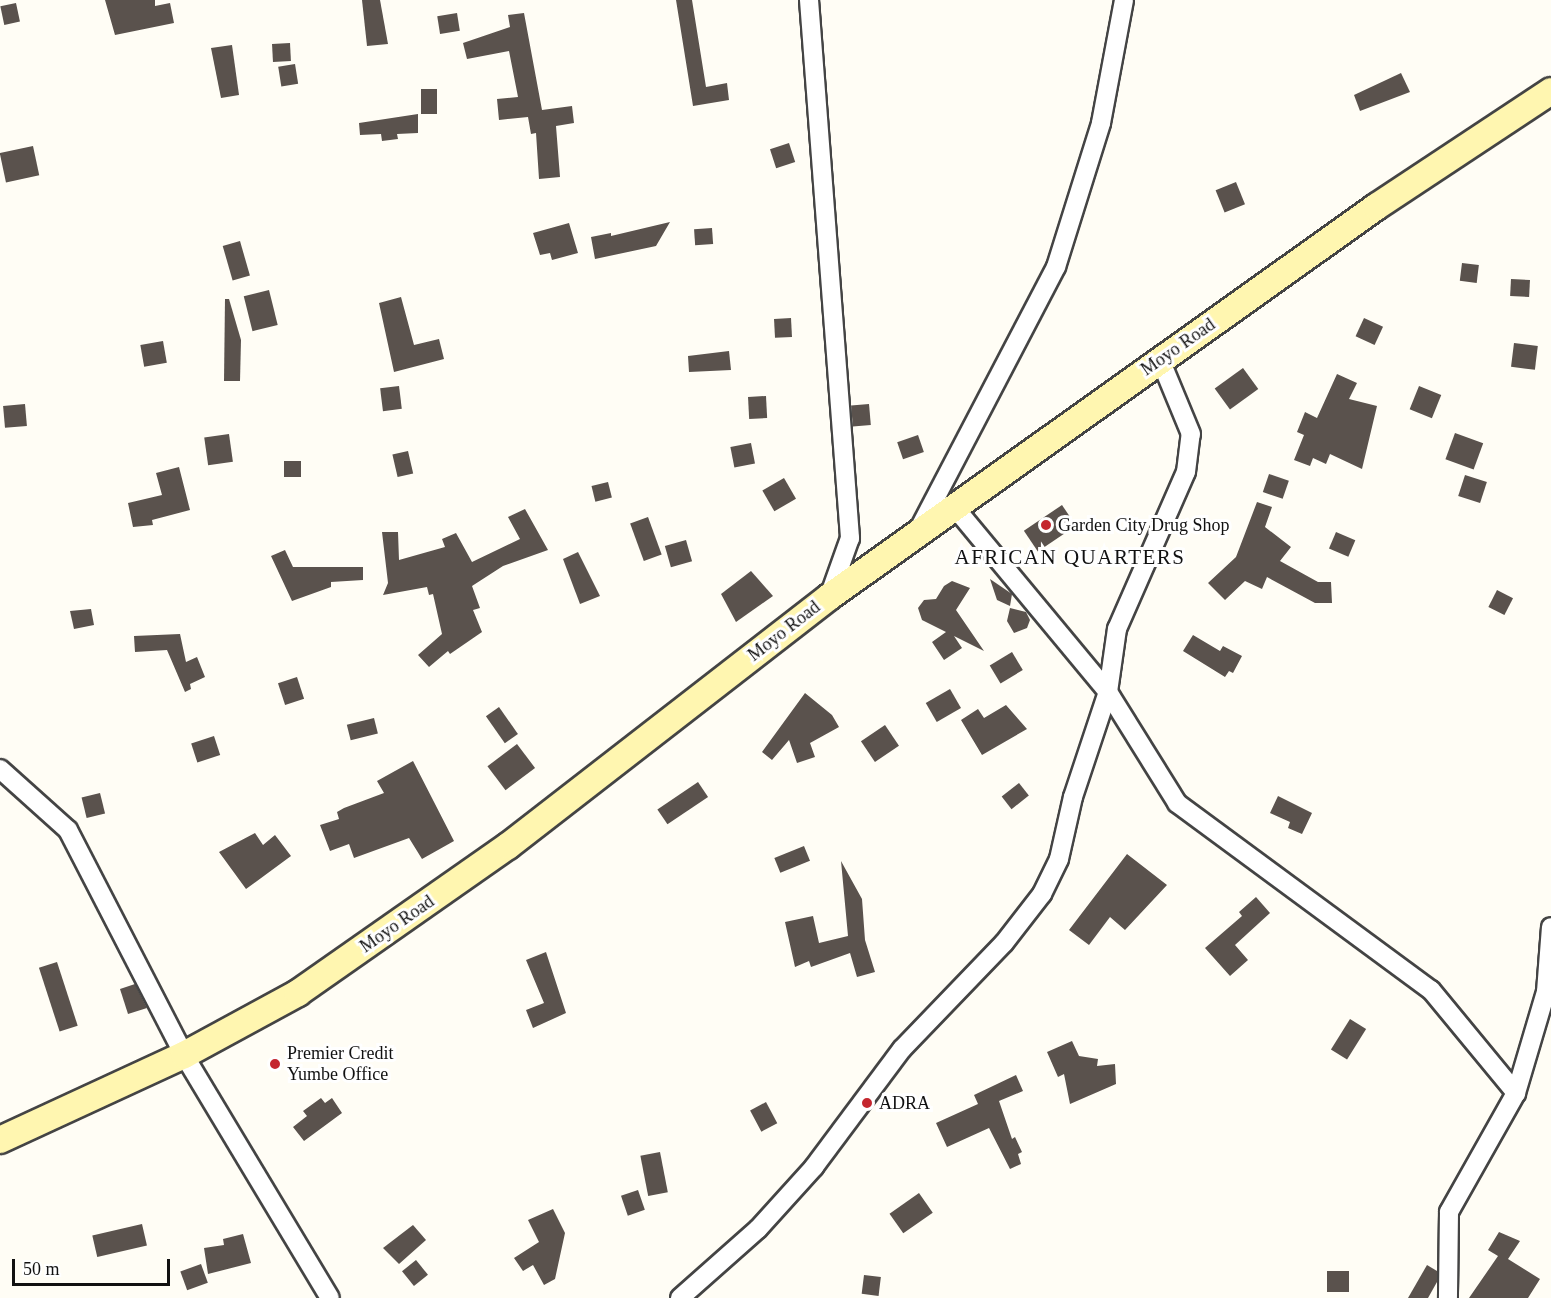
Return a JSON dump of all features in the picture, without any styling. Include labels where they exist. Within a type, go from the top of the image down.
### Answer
[{"type":"main road","name":"Moyo Road","points":[[0,1140],[184,1055],[298,993],[508,846],[829,597],[957,509],[1160,359],[1376,207],[1551,91]]},
{"type":"street","points":[[809,0],[850,538],[829,597]]},
{"type":"street","points":[[914,538],[1056,267],[1101,123],[1124,0]]},
{"type":"street","points":[[680,1298],[758,1229],[814,1167],[902,1048],[960,992],[1042,894],[1059,859],[1073,797],[1108,692],[1117,629],[1186,472],[1191,434],[1160,359]]},
{"type":"street","points":[[957,509],[1108,692],[1177,803],[1431,990],[1516,1093]]},
{"type":"street","points":[[0,769],[68,830],[184,1055],[330,1298]]},
{"type":"street","points":[[1448,1298],[1449,1212],[1516,1093],[1546,992],[1551,927]]},
{"type":"building","points":[[105,0],[155,0],[155,6],[170,3],[174,23],[115,35]]},
{"type":"building","points":[[362,0],[380,0],[388,44],[367,46]]},
{"type":"building","points":[[676,0],[692,0],[706,87],[727,83],[729,100],[693,106]]},
{"type":"building","points":[[16,3],[20,22],[4,25],[0,6]]},
{"type":"building","points":[[457,13],[460,31],[440,34],[437,16]]},
{"type":"building","points":[[524,13],[542,110],[572,106],[574,123],[556,126],[560,177],[539,179],[536,133],[531,134],[528,117],[499,120],[497,99],[518,97],[509,51],[467,59],[463,43],[510,27],[508,15]]},
{"type":"building","points":[[290,43],[291,61],[273,62],[272,44]]},
{"type":"building","points":[[232,45],[239,95],[221,98],[211,48]]},
{"type":"building","points":[[295,64],[298,84],[281,86],[278,67]]},
{"type":"building","points":[[1401,73],[1410,92],[1360,111],[1354,95]]},
{"type":"building","points":[[421,89],[437,89],[437,114],[421,114]]},
{"type":"building","points":[[418,114],[418,133],[397,134],[398,139],[382,141],[381,134],[360,135],[359,123]]},
{"type":"building","points":[[789,143],[795,162],[776,168],[770,149]]},
{"type":"building","points":[[33,146],[39,175],[6,182],[0,153]]},
{"type":"building","points":[[1236,182],[1245,204],[1225,212],[1216,190]]},
{"type":"building","points":[[670,222],[656,246],[595,259],[591,237],[611,233],[611,236]]},
{"type":"building","points":[[569,223],[578,253],[552,260],[550,253],[540,255],[533,233]]},
{"type":"building","points":[[712,228],[713,244],[695,245],[694,229]]},
{"type":"building","points":[[240,241],[250,276],[233,281],[223,246]]},
{"type":"building","points":[[1462,263],[1479,265],[1477,283],[1460,281]]},
{"type":"building","points":[[1511,279],[1530,280],[1529,297],[1510,296]]},
{"type":"building","points":[[269,290],[278,325],[252,331],[244,296]]},
{"type":"building","points":[[401,297],[414,345],[439,339],[444,359],[394,372],[379,303]]},
{"type":"building","points":[[225,299],[229,299],[241,340],[240,381],[224,381]]},
{"type":"building","points":[[791,318],[792,337],[775,338],[774,319]]},
{"type":"building","points":[[1364,318],[1383,327],[1375,345],[1356,336]]},
{"type":"building","points":[[163,341],[167,363],[144,367],[140,345]]},
{"type":"building","points":[[1514,343],[1538,346],[1535,370],[1511,367]]},
{"type":"building","points":[[729,351],[731,370],[689,372],[688,356]]},
{"type":"building","points":[[1243,368],[1258,389],[1230,410],[1215,389]]},
{"type":"building","points":[[1337,374],[1357,383],[1349,399],[1377,406],[1362,469],[1330,454],[1326,464],[1313,458],[1310,466],[1294,460],[1304,435],[1297,432],[1305,412],[1317,418]]},
{"type":"building","points":[[399,386],[402,409],[383,411],[380,388]]},
{"type":"building","points":[[1419,386],[1441,395],[1432,418],[1410,409]]},
{"type":"building","points":[[766,396],[767,418],[749,419],[748,397]]},
{"type":"building","points":[[25,404],[27,426],[5,428],[3,406]]},
{"type":"building","points":[[869,404],[871,425],[853,426],[851,406]]},
{"type":"building","points":[[1455,433],[1483,443],[1474,470],[1445,459]]},
{"type":"building","points":[[229,434],[233,462],[208,465],[204,437]]},
{"type":"building","points":[[918,435],[924,452],[903,459],[897,442]]},
{"type":"building","points":[[751,443],[755,464],[734,468],[730,447]]},
{"type":"building","points":[[408,451],[413,473],[398,477],[392,455]]},
{"type":"building","points":[[284,461],[301,461],[301,477],[284,477]]},
{"type":"building","points":[[179,467],[190,510],[152,520],[153,525],[133,527],[128,503],[162,495],[156,473]]},
{"type":"building","points":[[1269,474],[1289,481],[1283,499],[1263,492]]},
{"type":"building","points":[[1465,475],[1487,482],[1480,503],[1458,496]]},
{"type":"building","points":[[784,478],[796,499],[774,511],[762,490]]},
{"type":"building","points":[[608,482],[612,498],[595,502],[592,486]]},
{"type":"building","points":[[1257,502],[1272,507],[1265,527],[1291,547],[1280,561],[1318,582],[1331,582],[1332,603],[1315,603],[1267,577],[1262,589],[1245,581],[1225,600],[1208,583],[1236,557]]},
{"type":"building","points":[[1062,505],[1076,526],[1038,551],[1024,531]]},
{"type":"building","points":[[525,509],[548,550],[503,566],[472,586],[480,608],[473,610],[482,632],[450,654],[448,651],[429,667],[418,655],[442,634],[433,594],[429,595],[427,587],[383,595],[388,583],[382,532],[398,532],[399,560],[445,547],[442,539],[456,533],[472,562],[520,539],[508,517]]},
{"type":"building","points":[[648,517],[662,555],[644,561],[630,523]]},
{"type":"building","points":[[1336,532],[1355,540],[1348,557],[1329,549]]},
{"type":"building","points":[[686,540],[692,561],[671,567],[665,546]]},
{"type":"building","points":[[285,550],[293,567],[363,567],[363,580],[331,582],[331,587],[292,601],[271,556]]},
{"type":"building","points":[[578,552],[600,596],[580,604],[563,559]]},
{"type":"building","points":[[751,571],[773,596],[736,622],[721,594]]},
{"type":"building","points":[[990,579],[1012,594],[1010,606],[997,600]]},
{"type":"building","points":[[952,581],[970,588],[956,610],[984,651],[954,636],[962,648],[944,660],[932,642],[946,632],[922,620],[918,608],[924,600],[936,599],[944,586]]},
{"type":"building","points":[[1497,590],[1513,598],[1504,615],[1488,607]]},
{"type":"building","points":[[1010,608],[1026,612],[1030,620],[1027,628],[1014,633],[1007,621]]},
{"type":"building","points":[[91,609],[94,625],[74,629],[70,611]]},
{"type":"building","points":[[180,634],[186,662],[197,657],[205,677],[190,684],[191,689],[185,692],[167,650],[135,652],[134,636]]},
{"type":"building","points":[[1193,635],[1220,651],[1223,646],[1242,656],[1233,673],[1229,671],[1225,677],[1183,651]]},
{"type":"building","points":[[1012,652],[1023,670],[1001,683],[990,665]]},
{"type":"building","points":[[297,677],[304,699],[285,705],[278,683]]},
{"type":"building","points":[[950,689],[961,708],[937,722],[926,703]]},
{"type":"building","points":[[805,693],[832,715],[839,727],[810,743],[815,757],[797,763],[789,740],[772,760],[762,752]]},
{"type":"building","points":[[1006,705],[1027,729],[982,755],[961,720],[978,709],[984,718]]},
{"type":"building","points":[[499,707],[518,734],[505,743],[486,716]]},
{"type":"building","points":[[374,718],[378,734],[351,740],[347,725]]},
{"type":"building","points":[[885,725],[899,746],[875,762],[861,741]]},
{"type":"building","points":[[214,736],[220,755],[197,762],[191,743]]},
{"type":"building","points":[[517,744],[535,768],[506,790],[487,766]]},
{"type":"building","points":[[413,761],[454,841],[422,859],[409,838],[354,858],[349,844],[330,851],[320,825],[339,819],[337,812],[344,808],[384,793],[377,781]]},
{"type":"building","points":[[698,782],[708,797],[667,824],[657,809]]},
{"type":"building","points":[[1019,783],[1029,796],[1012,809],[1002,797]]},
{"type":"building","points":[[100,793],[105,813],[87,818],[82,798]]},
{"type":"building","points":[[1278,796],[1312,813],[1302,834],[1288,828],[1290,822],[1270,813]]},
{"type":"building","points":[[255,833],[263,845],[275,835],[291,856],[246,889],[219,852]]},
{"type":"building","points":[[804,846],[810,861],[780,873],[774,858]]},
{"type":"building","points":[[1127,854],[1167,885],[1125,930],[1110,917],[1089,945],[1069,930]]},
{"type":"building","points":[[841,861],[862,899],[865,940],[875,972],[857,977],[850,953],[811,967],[809,961],[795,967],[785,922],[813,916],[819,943],[848,936]]},
{"type":"building","points":[[1256,897],[1270,913],[1235,945],[1248,960],[1230,976],[1205,948],[1242,916],[1239,912]]},
{"type":"building","points":[[546,952],[566,1013],[533,1028],[526,1010],[544,1003],[526,960]]},
{"type":"building","points":[[57,962],[78,1026],[60,1032],[39,968]]},
{"type":"building","points":[[135,984],[147,1008],[128,1014],[120,989]]},
{"type":"building","points":[[1350,1019],[1366,1029],[1347,1060],[1331,1050]]},
{"type":"building","points":[[1072,1041],[1079,1056],[1098,1059],[1097,1066],[1115,1064],[1116,1084],[1070,1104],[1064,1074],[1058,1077],[1047,1052]]},
{"type":"building","points":[[1016,1075],[1023,1091],[999,1101],[1012,1139],[1015,1137],[1022,1152],[1018,1154],[1021,1164],[1010,1169],[989,1128],[947,1147],[936,1123],[978,1104],[974,1095]]},
{"type":"building","points":[[321,1098],[325,1103],[332,1098],[342,1113],[304,1141],[293,1127],[307,1116],[303,1111]]},
{"type":"building","points":[[766,1102],[777,1123],[761,1132],[750,1110]]},
{"type":"building","points":[[660,1152],[668,1192],[648,1196],[640,1156]]},
{"type":"building","points":[[638,1190],[645,1210],[628,1216],[621,1196]]},
{"type":"building","points":[[919,1193],[933,1213],[903,1233],[890,1214]]},
{"type":"building","points":[[553,1209],[565,1233],[555,1279],[544,1285],[533,1265],[523,1271],[514,1258],[539,1242],[528,1220]]},
{"type":"building","points":[[142,1224],[147,1245],[97,1257],[92,1235]]},
{"type":"building","points":[[413,1225],[426,1240],[399,1264],[383,1248]]},
{"type":"building","points":[[1499,1232],[1520,1241],[1508,1259],[1540,1279],[1528,1298],[1469,1298],[1498,1256],[1488,1250]]},
{"type":"building","points":[[243,1234],[251,1263],[208,1274],[204,1248],[224,1245],[223,1239]]},
{"type":"building","points":[[416,1260],[428,1275],[414,1286],[402,1271]]},
{"type":"building","points":[[201,1264],[208,1283],[187,1290],[180,1272]]},
{"type":"building","points":[[1427,1265],[1437,1271],[1437,1282],[1428,1298],[1408,1298]]},
{"type":"building","points":[[1327,1271],[1349,1271],[1349,1292],[1327,1292]]},
{"type":"building","points":[[864,1275],[881,1277],[879,1296],[862,1294]]},
{"type":"place","name":"Garden City Drug Shop","points":[[1046,525]]},
{"type":"place","name":"Premier Credit Yumbe Office","points":[[275,1064]]},
{"type":"place","name":"ADRA","points":[[867,1103]]},
{"type":"district","name":"AFRICAN QUARTERS","points":[[1070,557]]}]
